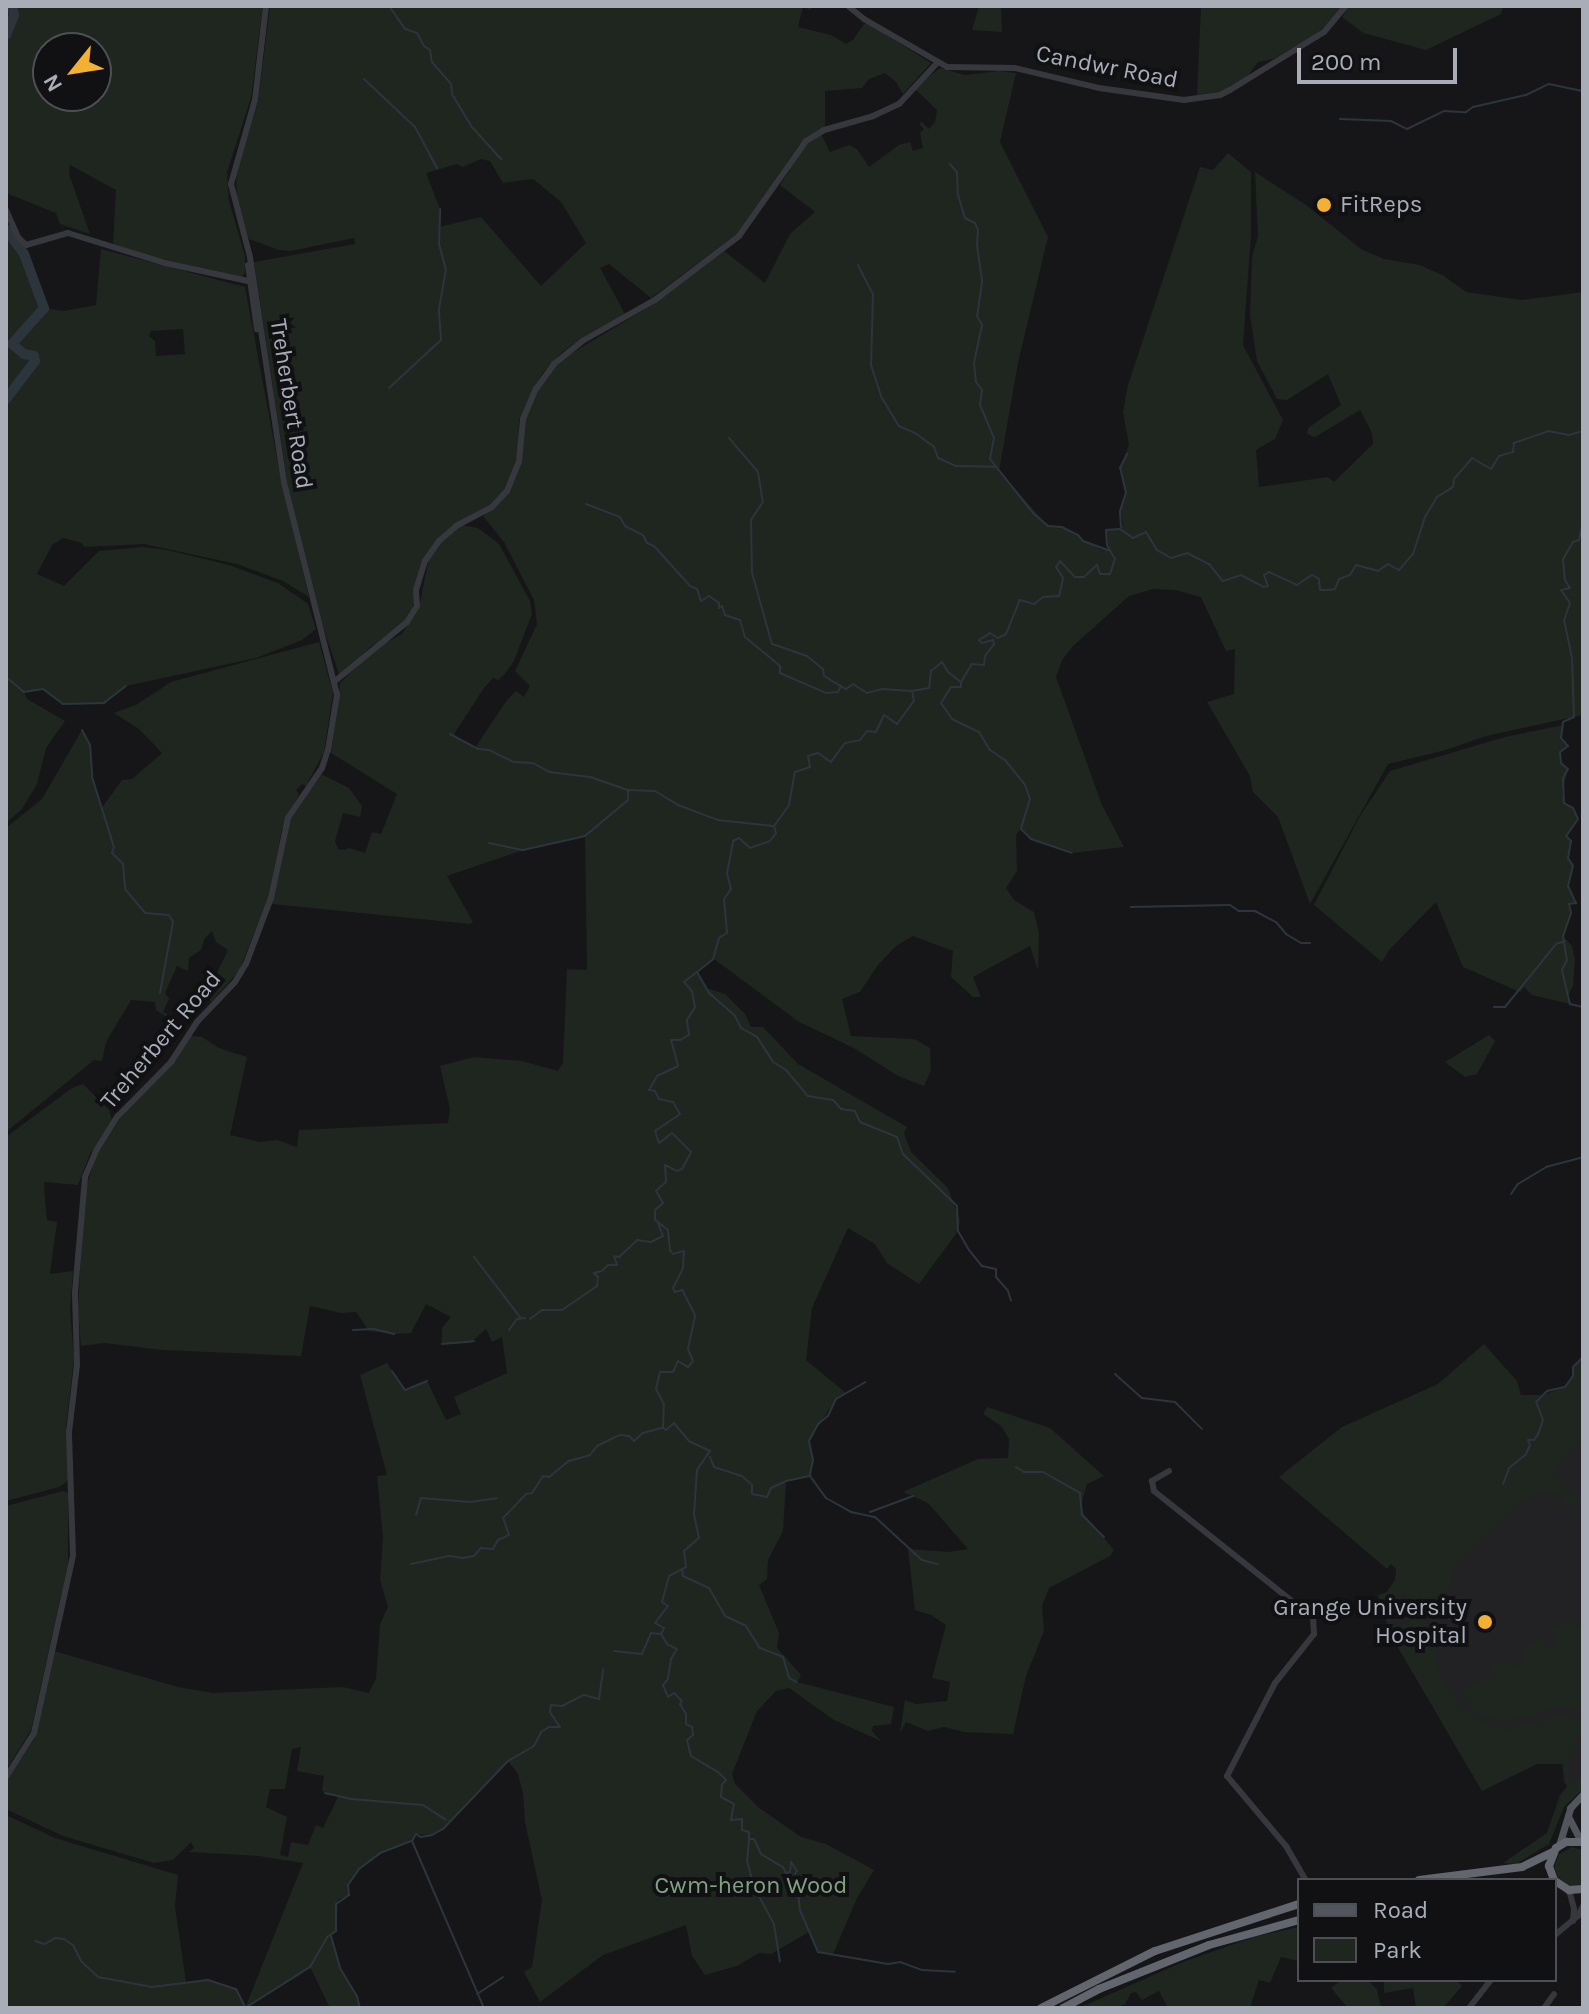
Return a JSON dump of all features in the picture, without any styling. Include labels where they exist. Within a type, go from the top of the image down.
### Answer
[{"type":"highway","points":[[1435,1878],[1522,1867],[1556,1849],[1582,1842]]},
{"type":"highway","points":[[1555,1878],[1549,1866],[1556,1849]]},
{"type":"highway","points":[[1558,1884],[1583,1889]]},
{"type":"highway","points":[[1041,2008],[1155,1951],[1297,1905]]},
{"type":"highway","points":[[1063,2008],[1099,1989],[1209,1945],[1297,1921]]},
{"type":"main road","points":[[1556,1849],[1574,1801],[1583,1794]]},
{"type":"main road","points":[[1568,1816],[1582,1842]]},
{"type":"street","name":"Treherbert Road","points":[[6,1777],[34,1733],[73,1555],[69,1432],[77,1365],[75,1292],[85,1177],[97,1149],[118,1116],[171,1062],[197,1022],[235,982],[246,964],[271,898],[288,818],[322,768],[337,695],[284,482],[250,257],[231,184],[255,100],[266,6]]},
{"type":"street","name":"Candwr Road","points":[[848,6],[864,19],[938,62],[957,69],[1015,68],[1099,88],[1197,99],[1230,90],[1324,32],[1346,6]]},
{"type":"street","points":[[335,681],[407,622],[417,606],[416,590],[425,561],[439,541],[456,526],[492,507],[507,491],[519,462],[523,419],[536,389],[554,364],[584,340],[655,300],[739,236],[806,141],[824,130],[873,116],[899,104],[938,62]]},
{"type":"street","points":[[6,210],[18,237],[26,245],[68,233],[152,260],[216,277],[248,281]]},
{"type":"street","points":[[250,257],[248,281],[253,317],[261,340]]},
{"type":"street","points":[[1169,1471],[1152,1481],[1154,1491],[1313,1618],[1314,1634],[1275,1683],[1227,1776],[1286,1846],[1305,1878]]},
{"type":"street","points":[[1558,1884],[1574,1909],[1573,1921]]},
{"type":"street","points":[[1557,1933],[1573,1921],[1583,1906]]},
{"type":"street","points":[[1469,2008],[1489,1982]]},
{"type":"street","points":[[1544,2008],[1554,1994]]},
{"type":"shaded area","name":"Grange University Hospital","points":[[1583,1430],[1583,1789],[1575,1794],[1564,1782],[1562,1764],[1537,1764],[1482,1791],[1392,1637],[1378,1595],[1386,1593],[1396,1580]]},
{"type":"green space","points":[[6,6],[263,6],[251,98],[227,172],[229,201],[245,256],[245,273],[241,277],[132,252],[113,243],[116,190],[70,165],[69,174],[90,234],[60,224],[56,213],[6,193]]},
{"type":"green space","points":[[270,6],[811,6],[811,10],[803,7],[798,27],[831,35],[846,44],[853,40],[864,24],[868,24],[931,63],[903,94],[896,82],[885,73],[869,79],[862,88],[825,91],[825,126],[799,145],[737,234],[651,298],[609,264],[600,268],[625,314],[583,337],[560,354],[542,374],[519,420],[518,454],[509,483],[499,498],[433,545],[411,612],[400,627],[369,648],[345,673],[339,674],[317,609],[288,487],[254,262],[355,244],[354,238],[291,251],[249,239],[237,206],[236,172],[258,102]],"holes":[[[481,159],[490,161],[503,183],[533,179],[561,202],[586,243],[541,286],[481,217],[439,227],[440,209],[426,173],[457,164],[463,167]]]},
{"type":"green space","points":[[979,6],[1001,6],[1002,32],[972,30]]},
{"type":"green space","points":[[1201,6],[1343,6],[1318,33],[1273,59],[1258,62],[1247,77],[1223,91],[1197,95]]},
{"type":"green space","points":[[1350,6],[1503,6],[1501,14],[1426,50],[1363,33],[1342,17]]},
{"type":"green space","name":"Cwm-heron Wood","points":[[940,68],[965,75],[999,71],[1016,73],[1000,142],[1048,237],[1018,363],[999,471],[1048,526],[1062,527],[1102,550],[1109,550],[1106,530],[1120,528],[1123,524],[1120,511],[1126,493],[1120,468],[1129,445],[1123,412],[1128,385],[1200,167],[1213,170],[1228,153],[1251,172],[1251,235],[1243,345],[1283,420],[1275,439],[1256,450],[1259,487],[1328,477],[1334,482],[1373,444],[1372,433],[1360,410],[1315,437],[1307,434],[1308,428],[1341,405],[1328,374],[1287,400],[1277,399],[1257,361],[1250,315],[1252,257],[1258,236],[1255,172],[1306,205],[1361,249],[1384,259],[1420,265],[1444,276],[1466,292],[1522,300],[1583,292],[1583,715],[1486,736],[1446,750],[1388,764],[1310,904],[1278,817],[1253,792],[1250,776],[1207,702],[1234,694],[1235,649],[1226,651],[1201,597],[1175,590],[1153,589],[1129,596],[1073,646],[1062,660],[1056,677],[1102,805],[1124,847],[1072,853],[1031,839],[1021,829],[1016,835],[1017,871],[1006,888],[1014,900],[1034,912],[1039,933],[1038,971],[1030,946],[973,977],[981,997],[973,997],[951,977],[953,951],[913,936],[896,946],[878,965],[860,992],[842,999],[851,1036],[914,1039],[930,1048],[931,1070],[924,1086],[898,1076],[854,1048],[799,1022],[714,959],[697,970],[706,988],[725,994],[745,1014],[751,1027],[763,1027],[798,1064],[907,1127],[904,1133],[911,1152],[948,1188],[960,1221],[958,1231],[919,1284],[887,1263],[875,1244],[848,1228],[812,1308],[806,1360],[846,1393],[836,1399],[809,1440],[813,1460],[810,1476],[786,1482],[783,1531],[768,1560],[767,1579],[759,1585],[779,1633],[777,1648],[801,1675],[797,1682],[894,1707],[891,1724],[873,1726],[872,1731],[881,1741],[834,1720],[789,1688],[776,1691],[757,1711],[732,1774],[735,1784],[758,1807],[801,1837],[826,1844],[874,1870],[857,1898],[833,1954],[818,1952],[809,1932],[771,1954],[759,1953],[737,1966],[705,1975],[692,1956],[686,1925],[603,1955],[540,2002],[524,1972],[532,1967],[542,1900],[525,1822],[523,1793],[518,1774],[508,1761],[443,1829],[432,1835],[416,1834],[412,1841],[380,1854],[359,1868],[348,1885],[349,1895],[338,1900],[336,1931],[331,1935],[340,1968],[357,1996],[360,2008],[330,2008],[310,1967],[245,2008],[6,2008],[6,1815],[55,1838],[178,1875],[175,1907],[186,1982],[208,1980],[236,1989],[246,2006],[303,1863],[259,1856],[189,1852],[194,1848],[191,1842],[173,1860],[154,1863],[63,1836],[6,1809],[6,1781],[34,1740],[54,1651],[178,1687],[213,1693],[343,1687],[369,1693],[376,1678],[380,1624],[388,1607],[380,1580],[383,1538],[377,1476],[387,1475],[360,1375],[387,1363],[405,1390],[427,1381],[446,1420],[461,1414],[454,1397],[507,1373],[502,1337],[492,1342],[486,1329],[470,1343],[442,1344],[442,1328],[451,1317],[426,1304],[411,1333],[394,1334],[369,1331],[356,1312],[341,1313],[310,1306],[301,1356],[162,1350],[104,1343],[81,1346],[78,1310],[84,1193],[97,1154],[121,1117],[172,1065],[191,1036],[202,1037],[219,1048],[247,1057],[230,1135],[260,1142],[277,1140],[297,1147],[299,1130],[448,1123],[450,1109],[440,1066],[474,1057],[522,1061],[558,1071],[563,1063],[567,969],[587,970],[585,836],[523,850],[447,876],[473,922],[470,924],[272,904],[288,824],[321,774],[349,788],[362,806],[360,817],[343,813],[335,841],[338,849],[349,848],[365,853],[372,832],[381,834],[397,794],[331,753],[340,683],[376,648],[402,634],[419,608],[429,558],[441,542],[462,525],[478,528],[499,544],[530,601],[532,614],[514,661],[504,675],[498,680],[493,678],[484,688],[454,736],[475,748],[507,700],[516,691],[524,697],[530,686],[515,671],[537,624],[534,600],[504,542],[483,516],[509,492],[519,467],[524,420],[544,379],[562,359],[657,302],[724,251],[765,283],[790,234],[815,212],[780,185],[804,146],[821,134],[830,152],[849,145],[857,149],[869,167],[899,145],[910,142],[913,151],[923,148],[920,133],[924,129],[919,124],[922,122],[929,129],[935,122],[937,110],[914,88]],"holes":[[[301,1747],[297,1771],[324,1776],[322,1791],[338,1797],[323,1828],[316,1825],[308,1845],[291,1842],[288,1857],[280,1855],[287,1817],[266,1807],[270,1789],[285,1789],[292,1749]]]},
{"type":"green space","points":[[6,229],[24,254],[44,308],[64,311],[96,305],[101,249],[245,287],[281,480],[309,597],[283,581],[237,564],[144,544],[84,547],[82,543],[63,538],[52,545],[37,574],[64,586],[99,551],[143,547],[167,550],[229,565],[278,583],[308,604],[316,629],[302,640],[256,658],[126,686],[104,703],[63,704],[43,689],[24,692],[27,699],[65,721],[46,748],[37,784],[22,809],[6,823]],"holes":[[[183,329],[185,354],[156,356],[155,341],[149,336],[151,331]]]},
{"type":"green space","points":[[319,642],[333,693],[324,752],[306,786],[302,784],[296,790],[299,794],[282,829],[268,899],[239,971],[211,1002],[206,995],[228,950],[216,942],[212,931],[204,939],[201,950],[189,958],[188,971],[177,966],[165,993],[169,999],[163,1012],[172,1016],[171,1020],[156,1010],[155,1002],[131,1000],[106,1042],[102,1061],[94,1060],[6,1132],[6,828],[42,799],[82,730],[90,745],[92,777],[101,809],[122,780],[132,779],[162,753],[139,729],[114,713],[136,705],[171,682]]},
{"type":"green space","points":[[1563,725],[1561,738],[1568,746],[1560,752],[1561,763],[1568,769],[1562,793],[1564,803],[1573,808],[1578,819],[1566,836],[1571,841],[1568,858],[1573,866],[1568,886],[1576,903],[1569,905],[1571,913],[1563,936],[1572,946],[1575,959],[1573,986],[1567,998],[1570,1004],[1532,995],[1524,987],[1520,992],[1463,967],[1436,902],[1390,949],[1382,962],[1314,905],[1360,816],[1390,771],[1505,737]]},
{"type":"green space","points":[[1489,1035],[1495,1041],[1477,1074],[1465,1077],[1445,1062]]},
{"type":"green space","points":[[83,1084],[109,1110],[112,1120],[90,1154],[78,1185],[44,1182],[47,1220],[57,1222],[50,1274],[73,1271],[70,1310],[74,1360],[66,1425],[69,1480],[59,1487],[6,1501],[6,1137],[72,1088]]},
{"type":"green space","points":[[1484,1344],[1517,1381],[1521,1395],[1543,1395],[1565,1387],[1573,1376],[1573,1367],[1583,1357],[1583,1439],[1554,1470],[1561,1477],[1558,1480],[1579,1500],[1561,1510],[1564,1491],[1540,1490],[1533,1501],[1527,1499],[1517,1505],[1452,1569],[1454,1574],[1449,1577],[1453,1586],[1424,1603],[1422,1613],[1418,1613],[1404,1592],[1382,1607],[1378,1595],[1386,1593],[1395,1580],[1396,1569],[1391,1564],[1387,1569],[1279,1477],[1342,1427],[1438,1384]]},
{"type":"green space","points":[[987,1407],[1050,1428],[1104,1476],[1087,1484],[1081,1504],[1084,1514],[1114,1550],[1110,1556],[1049,1588],[1042,1606],[1044,1631],[1026,1676],[1013,1734],[964,1732],[944,1727],[928,1731],[906,1722],[900,1733],[905,1700],[916,1704],[947,1701],[950,1682],[932,1678],[946,1625],[931,1615],[915,1610],[908,1549],[949,1552],[968,1549],[928,1503],[903,1492],[978,1459],[1008,1458],[1009,1439],[1001,1426],[983,1414]]},
{"type":"green space","points":[[63,1491],[68,1493],[68,1564],[31,1730],[6,1770],[6,1506]]},
{"type":"green space","points":[[1382,1607],[1396,1629],[1415,1617],[1428,1626],[1434,1638],[1435,1664],[1451,1692],[1461,1707],[1485,1724],[1509,1730],[1557,1716],[1583,1720],[1583,1735],[1576,1735],[1568,1772],[1572,1784],[1583,1777],[1583,1789],[1564,1807],[1549,1844],[1516,1864],[1503,1863],[1547,1833],[1560,1795],[1567,1787],[1563,1764],[1536,1764],[1482,1791],[1392,1637]]},
{"type":"green space","points":[[1571,1618],[1577,1629],[1583,1628],[1583,1711],[1553,1707],[1523,1719],[1498,1721],[1473,1710],[1459,1694],[1476,1682],[1497,1677],[1489,1665],[1507,1660],[1506,1656],[1514,1666],[1526,1663],[1524,1647],[1539,1637],[1545,1647],[1557,1645],[1555,1632],[1550,1631]]},
{"type":"green space","points":[[1572,1847],[1583,1850],[1583,1885],[1571,1887],[1559,1880],[1554,1867],[1559,1854]]},
{"type":"green space","points":[[1297,1927],[1297,1961],[1281,1957],[1270,1983],[1259,1980],[1250,2007],[1168,2008],[1159,1991],[1142,2000],[1136,1992],[1131,1993],[1125,2004],[1117,2008],[1079,2008],[1183,1962],[1257,1936]]},
{"type":"green space","points":[[1339,1982],[1369,1982],[1377,1989],[1381,2008],[1348,2008],[1331,1988]]},
{"type":"green space","points":[[1384,1982],[1458,1982],[1462,1986],[1443,2008],[1416,2008],[1413,1988],[1384,1993]]},
{"type":"waterway","points":[[6,35],[14,15],[12,6]]},
{"type":"waterway","points":[[389,6],[405,29],[417,33],[430,50],[432,62],[451,84],[452,94],[471,126],[501,159]]},
{"type":"waterway","points":[[981,6],[995,6]]},
{"type":"waterway","points":[[364,79],[415,127],[437,168]]},
{"type":"waterway","points":[[1340,119],[1391,121],[1407,129],[1444,111],[1466,112],[1473,107],[1526,95],[1549,84],[1583,91]]},
{"type":"waterway","points":[[950,164],[957,172],[958,195],[965,218],[975,223],[978,230],[982,282],[977,316],[982,325],[974,363],[976,382],[982,390],[980,405],[994,438],[990,459],[1033,513],[1048,526],[1062,527],[1083,541],[1108,550]]},
{"type":"waterway","points":[[389,388],[441,340],[439,309],[446,270],[439,244],[440,209]]},
{"type":"waterway","points":[[6,229],[24,254],[44,308],[12,344],[24,354],[34,356],[35,361],[6,399]]},
{"type":"waterway","points":[[858,265],[873,294],[871,365],[882,398],[899,426],[934,447],[938,458],[956,466],[995,467]]},
{"type":"waterway","points":[[614,1651],[642,1654],[651,1633],[661,1634],[664,1628],[655,1623],[668,1606],[662,1602],[669,1576],[686,1567],[684,1551],[699,1538],[694,1514],[697,1470],[710,1451],[689,1441],[674,1423],[666,1430],[663,1428],[664,1404],[656,1389],[660,1372],[673,1372],[678,1361],[688,1367],[693,1361],[688,1349],[695,1315],[682,1290],[675,1292],[673,1288],[683,1268],[684,1251],[673,1254],[668,1230],[655,1220],[655,1210],[663,1203],[656,1191],[666,1182],[665,1165],[677,1171],[682,1169],[691,1152],[672,1133],[659,1143],[655,1131],[680,1114],[673,1102],[659,1099],[655,1091],[649,1090],[657,1076],[678,1066],[671,1040],[680,1040],[689,1035],[687,1020],[695,1007],[692,991],[684,982],[713,959],[719,938],[727,933],[724,899],[731,889],[727,873],[733,841],[739,838],[750,848],[770,841],[776,833],[774,826],[789,805],[795,772],[810,767],[808,756],[818,753],[831,762],[845,743],[860,740],[867,731],[876,732],[884,715],[897,724],[914,701],[912,691],[929,688],[931,671],[942,662],[948,672],[961,682],[972,664],[984,665],[985,656],[994,644],[993,640],[982,643],[979,640],[990,633],[998,638],[1006,634],[1020,600],[1034,604],[1043,597],[1059,596],[1063,578],[1056,567],[1060,561],[1075,577],[1084,577],[1097,565],[1100,574],[1110,574],[1115,559],[1107,545],[1106,530],[1120,529],[1133,538],[1146,532],[1157,550],[1171,558],[1187,553],[1209,564],[1223,581],[1241,575],[1264,587],[1268,586],[1264,575],[1269,572],[1297,585],[1312,575],[1319,579],[1320,590],[1335,589],[1339,579],[1350,575],[1356,565],[1378,571],[1388,564],[1399,570],[1413,554],[1425,517],[1437,497],[1453,487],[1454,479],[1472,458],[1491,469],[1499,456],[1513,452],[1514,443],[1548,431],[1569,435],[1583,431]]},
{"type":"waterway","points":[[729,438],[758,472],[763,502],[751,520],[752,573],[772,644],[807,656],[823,669],[824,676],[846,689],[853,684],[867,693],[882,689],[911,691]]},
{"type":"waterway","points":[[1121,527],[1120,511],[1126,493],[1120,468],[1127,454]]},
{"type":"waterway","points":[[586,504],[620,517],[625,526],[643,535],[647,543],[654,546],[690,586],[697,589],[701,601],[709,596],[719,603],[719,608],[722,606],[725,615],[740,620],[745,637],[780,666],[780,673],[826,693],[838,692],[841,686]]},
{"type":"waterway","points":[[1583,521],[1579,540],[1573,542],[1563,559],[1565,580],[1570,588],[1561,590],[1570,603],[1564,620],[1572,658],[1574,717],[1563,722],[1561,738],[1568,746],[1560,752],[1561,763],[1568,769],[1563,778],[1564,803],[1573,808],[1578,819],[1566,836],[1571,841],[1568,858],[1573,866],[1568,886],[1576,903],[1569,904],[1571,913],[1563,936],[1567,960],[1562,970],[1570,1004],[1583,1007]]},
{"type":"waterway","points":[[6,677],[24,692],[43,689],[63,704],[104,703],[126,686]]},
{"type":"waterway","points":[[961,682],[961,687],[951,687],[941,703],[952,719],[979,732],[990,750],[1005,760],[1025,785],[1030,799],[1021,829],[1031,839],[1072,853]]},
{"type":"waterway","points":[[82,730],[90,745],[92,777],[114,847],[112,853],[123,864],[125,889],[145,913],[169,915],[173,922],[160,993]]},
{"type":"waterway","points":[[450,734],[478,749],[489,750],[514,762],[533,763],[549,772],[590,777],[628,790],[655,791],[678,805],[718,820],[773,826]]},
{"type":"waterway","points":[[489,843],[523,850],[585,836],[628,800],[628,790]]},
{"type":"waterway","points":[[1131,907],[1230,905],[1239,911],[1255,911],[1276,922],[1286,934],[1301,943],[1310,943]]},
{"type":"waterway","points":[[1494,1007],[1505,1007],[1556,944],[1565,941]]},
{"type":"waterway","points":[[697,972],[709,993],[735,1016],[741,1028],[757,1037],[773,1062],[786,1070],[808,1096],[833,1100],[841,1109],[855,1111],[860,1122],[897,1137],[903,1154],[957,1206],[958,1231],[982,1266],[996,1269],[996,1277],[1008,1291],[1011,1301]]},
{"type":"waterway","points":[[1511,1194],[1518,1184],[1546,1167],[1583,1157]]},
{"type":"waterway","points":[[530,1319],[542,1310],[562,1310],[597,1286],[598,1277],[594,1273],[608,1265],[617,1265],[614,1256],[619,1257],[637,1240],[651,1242],[663,1236],[658,1223]]},
{"type":"waterway","points":[[474,1257],[520,1317]]},
{"type":"waterway","points":[[509,1330],[517,1319],[525,1318]]},
{"type":"waterway","points":[[353,1330],[374,1329],[394,1334]]},
{"type":"waterway","points":[[442,1344],[474,1341]]},
{"type":"waterway","points":[[1503,1484],[1509,1468],[1526,1454],[1530,1445],[1528,1440],[1534,1440],[1538,1434],[1543,1420],[1536,1402],[1547,1391],[1565,1387],[1573,1376],[1573,1367],[1583,1357]]},
{"type":"waterway","points":[[392,1371],[405,1390],[427,1381]]},
{"type":"waterway","points":[[1115,1374],[1142,1398],[1175,1402],[1202,1429]]},
{"type":"waterway","points":[[810,1474],[813,1460],[809,1441],[818,1424],[828,1416],[836,1399],[865,1382]]},
{"type":"waterway","points":[[411,1564],[450,1556],[474,1556],[481,1548],[493,1549],[498,1540],[509,1535],[503,1518],[526,1494],[532,1493],[543,1476],[549,1477],[569,1461],[590,1455],[597,1446],[620,1435],[629,1436],[634,1441],[643,1433],[662,1428]]},
{"type":"waterway","points":[[710,1457],[714,1467],[742,1476],[752,1485],[752,1494],[767,1497],[771,1488],[810,1476],[826,1498],[851,1512],[875,1517],[922,1560],[937,1564]]},
{"type":"waterway","points":[[1016,1467],[1024,1472],[1043,1472],[1080,1493],[1082,1515],[1104,1537]]},
{"type":"waterway","points":[[870,1512],[913,1496]]},
{"type":"waterway","points":[[416,1515],[421,1498],[470,1502],[497,1498]]},
{"type":"waterway","points":[[682,1569],[683,1576],[709,1588],[725,1616],[746,1626],[760,1648],[783,1657],[789,1678],[797,1682]]},
{"type":"waterway","points":[[661,1634],[667,1644],[677,1649],[671,1659],[668,1679],[663,1685],[668,1697],[674,1693],[682,1701],[680,1704],[686,1714],[686,1724],[692,1727],[693,1735],[687,1740],[691,1756],[726,1780],[722,1785],[721,1797],[734,1804],[731,1820],[742,1819],[742,1830],[749,1832],[749,1839],[754,1839],[761,1854],[783,1867],[786,1873],[790,1872],[791,1862],[797,1871],[793,1877],[798,1887],[791,1887],[792,1895],[798,1892],[800,1910],[818,1952],[888,1964],[900,1962],[922,1970],[955,1972]]},
{"type":"waterway","points":[[245,2008],[310,1967],[327,1937],[336,1931],[336,1904],[349,1895],[348,1885],[359,1869],[380,1853],[412,1841],[416,1834],[421,1837],[432,1835],[443,1829],[508,1761],[534,1746],[541,1732],[549,1727],[560,1727],[550,1712],[551,1705],[562,1706],[584,1695],[599,1699],[603,1669]]},
{"type":"waterway","points":[[325,1793],[351,1799],[423,1805],[446,1820]]},
{"type":"waterway","points":[[749,1839],[747,1861],[754,1887],[774,1924],[780,1962]]},
{"type":"waterway","points":[[412,1841],[484,2008]]},
{"type":"waterway","points":[[331,1936],[340,1968],[357,1996],[360,2008]]},
{"type":"waterway","points":[[35,1941],[45,1944],[55,1938],[64,1939],[73,1945],[81,1961],[98,1977],[152,1987],[208,1980],[236,1989],[244,2005]]},
{"type":"waterway","points":[[477,1994],[503,1977]]},
{"type":"place","name":"FitReps","points":[[1324,205]]},
{"type":"place","name":"Grange University Hospital","points":[[1485,1622]]}]
